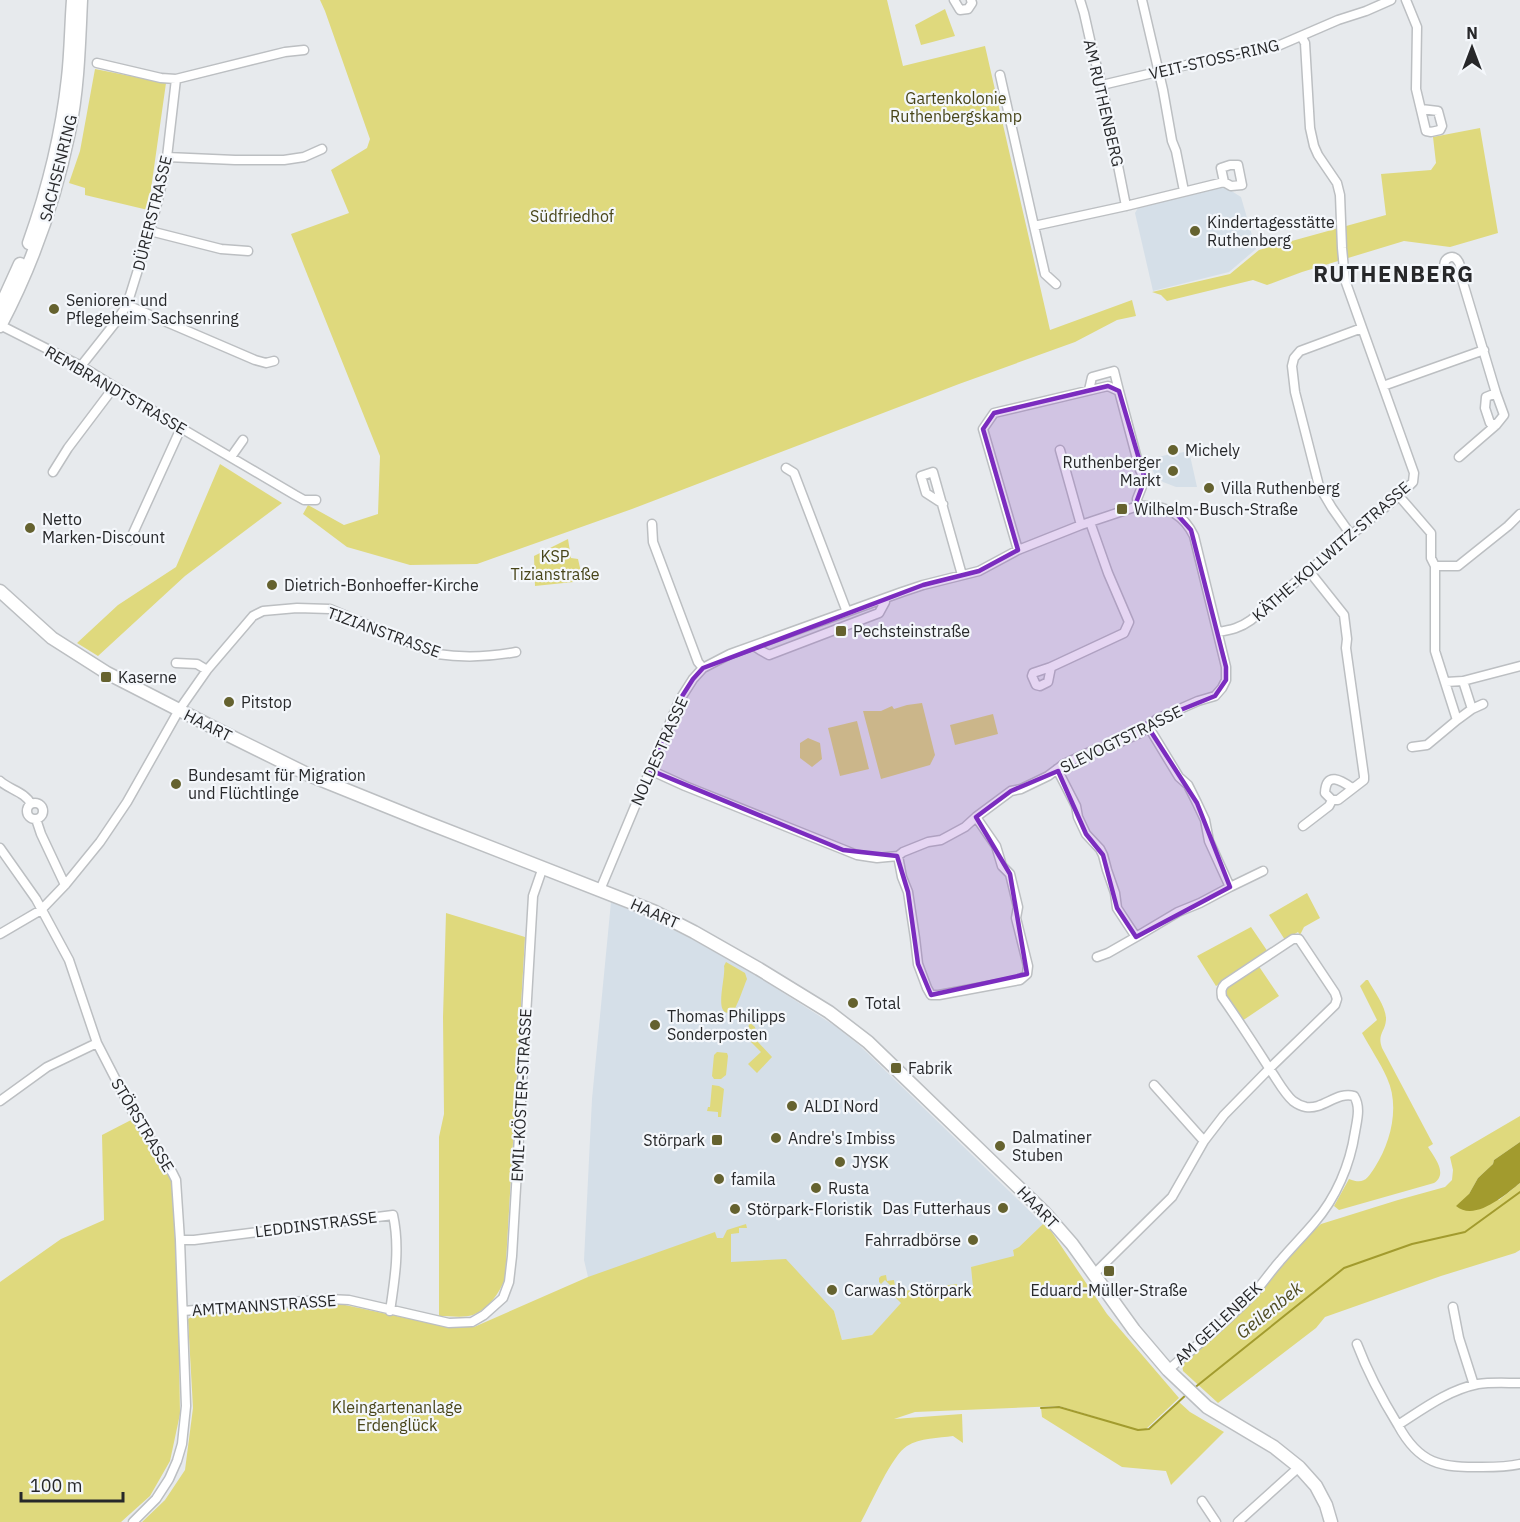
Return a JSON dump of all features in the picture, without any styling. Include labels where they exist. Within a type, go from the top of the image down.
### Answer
[{"type":"main road","name":"SACHSENRING","points":[[0,308],[33,233],[60,135],[68,79],[73,0]]},
{"type":"main road","name":"SACHSENRING","points":[[0,326],[15,298],[33,254],[61,166],[69,131],[76,80],[81,0]]},
{"type":"main road","name":"HAART","points":[[0,591],[52,638],[91,664],[179,710],[309,775],[653,911],[694,932],[829,1012],[857,1033],[903,1075],[1044,1212],[1072,1244],[1134,1330],[1168,1370],[1219,1415],[1274,1446],[1299,1467],[1316,1486],[1326,1505],[1331,1522]]},
{"type":"street","points":[[954,0],[960,10],[968,9],[972,3],[971,0]]},
{"type":"street","name":"AM RUTHENBERG","points":[[1080,0],[1102,85],[1126,206]]},
{"type":"street","points":[[1142,0],[1185,191]]},
{"type":"street","name":"VEIT-STOSS-RING","points":[[1102,85],[1280,45],[1391,0]]},
{"type":"street","points":[[1406,0],[1417,27],[1416,89],[1420,108]]},
{"type":"street","name":"KÄTHE-KOLLWITZ-STRASSE","points":[[1218,632],[1243,626],[1413,482],[1414,473],[1343,274],[1340,195],[1337,183],[1314,147],[1310,128],[1305,43],[1301,36]]},
{"type":"street","points":[[97,63],[161,78],[176,79],[285,52],[304,50]]},
{"type":"street","points":[[1000,75],[1045,274],[1056,284]]},
{"type":"street","name":"DÜRERSTRASSE","points":[[81,366],[127,304],[150,231],[167,156],[176,79]]},
{"type":"street","points":[[167,156],[284,160],[304,157],[322,149]]},
{"type":"street","points":[[1034,226],[1224,182]]},
{"type":"street","points":[[150,231],[221,249],[248,251]]},
{"type":"street","points":[[1459,457],[1496,425],[1504,415],[1461,276]]},
{"type":"street","points":[[127,304],[255,360],[266,363],[274,361]]},
{"type":"street","name":"REMBRANDTSTRASSE","points":[[0,326],[81,366],[304,500],[316,500]]},
{"type":"street","points":[[1351,535],[1319,486],[1295,392],[1292,366],[1294,358],[1300,351],[1362,328]]},
{"type":"street","points":[[1383,386],[1484,350]]},
{"type":"street","points":[[1089,390],[1092,377],[1114,371],[1140,470],[1145,478],[1137,499],[1138,506]]},
{"type":"street","points":[[1018,550],[983,429],[994,413],[1108,386],[1119,391]]},
{"type":"street","points":[[52,472],[114,387]]},
{"type":"street","points":[[1496,393],[1486,397],[1485,408],[1490,423],[1496,425]]},
{"type":"street","points":[[130,540],[181,428]]},
{"type":"street","points":[[231,457],[243,440]]},
{"type":"street","points":[[1051,667],[1124,633],[1129,622],[1086,524],[1060,450]]},
{"type":"street","points":[[786,468],[794,473],[847,612]]},
{"type":"street","points":[[1399,496],[1431,533],[1431,558],[1435,566],[1435,651],[1457,720]]},
{"type":"street","points":[[943,504],[962,575]]},
{"type":"street","name":"NOLDESTRASSE","points":[[600,890],[679,701],[703,668],[730,654],[884,598],[923,585],[979,571],[1018,550],[1138,506],[1147,505],[1174,511]]},
{"type":"street","name":"SLEVOGTSTRASSE","points":[[650,770],[856,855],[877,858],[898,856],[928,842],[941,840],[965,827],[1011,791],[1021,789],[1048,776],[1064,764],[1094,750],[1114,745],[1140,733],[1157,719],[1215,696],[1222,688],[1226,680],[1226,667],[1194,537],[1191,530],[1174,511]]},
{"type":"street","points":[[1435,566],[1458,566],[1520,514]]},
{"type":"street","points":[[652,524],[653,542],[698,662],[703,668]]},
{"type":"street","points":[[1309,571],[1344,615],[1346,648],[1364,776],[1364,780],[1338,800],[1332,800],[1325,793],[1326,785],[1330,780],[1335,779],[1342,780],[1352,788]]},
{"type":"street","points":[[754,645],[769,655],[879,613],[885,602],[884,598]]},
{"type":"street","name":"TIZIANSTRASSE","points":[[0,934],[41,910],[100,842],[127,802],[179,710],[207,670],[253,616],[263,610],[330,609],[437,654],[483,656],[516,652]]},
{"type":"street","points":[[176,663],[197,664],[207,670]]},
{"type":"street","points":[[1446,682],[1463,681],[1517,667]]},
{"type":"street","points":[[1463,681],[1472,709]]},
{"type":"street","points":[[1412,747],[1427,745],[1472,709],[1483,704]]},
{"type":"street","points":[[1148,726],[1197,802],[1205,820],[1209,842],[1230,887]]},
{"type":"street","points":[[1057,769],[1076,806],[1077,815],[1086,834],[1103,855],[1115,893],[1117,908],[1136,937]]},
{"type":"street","points":[[0,781],[26,796],[31,804],[27,813],[31,818],[36,819],[65,885]]},
{"type":"street","points":[[1303,826],[1329,806],[1332,800]]},
{"type":"street","points":[[898,856],[908,892],[918,964],[930,998],[1020,980],[1027,974],[1028,966],[1016,918],[1018,907],[1010,874],[1002,866],[996,846],[976,817]]},
{"type":"street","name":"STÖRSTRASSE","points":[[0,848],[36,899],[69,960],[97,1043],[133,1113],[172,1172],[177,1190],[186,1406],[182,1444],[169,1479],[156,1499],[133,1522]]},
{"type":"street","name":"EMIL-KÖSTER-STRASSE","points":[[484,1315],[503,1298],[509,1282],[533,896],[543,867]]},
{"type":"street","points":[[1097,957],[1108,953],[1178,912],[1263,871]]},
{"type":"street","points":[[1094,1274],[1172,1197],[1204,1141],[1237,1101],[1270,1068],[1336,1002],[1335,993],[1297,938],[1225,984],[1221,990],[1222,997],[1270,1068]]},
{"type":"street","points":[[0,1101],[47,1067],[97,1043]]},
{"type":"street","name":"AM GEILENBEK","points":[[1168,1370],[1255,1293],[1280,1261],[1316,1222],[1332,1197],[1347,1165],[1358,1118],[1358,1102],[1354,1096],[1346,1095],[1317,1107],[1308,1108],[1292,1100],[1270,1068]]},
{"type":"street","points":[[1154,1084],[1204,1141]]},
{"type":"street","name":"LEDDINSTRASSE","points":[[180,1240],[393,1215],[397,1248],[390,1311]]},
{"type":"street","name":"AMTMANNSTRASSE","points":[[183,1311],[329,1299],[349,1300],[449,1323],[472,1322],[484,1315]]},
{"type":"street","points":[[1453,1307],[1459,1338],[1474,1385]]},
{"type":"street","points":[[1357,1344],[1374,1383],[1407,1440],[1428,1459],[1446,1466],[1520,1464]]},
{"type":"street","points":[[1398,1425],[1451,1392],[1487,1383],[1520,1383]]},
{"type":"street","points":[[1238,1522],[1299,1467]]},
{"type":"street","points":[[1202,1501],[1216,1522]]},
{"type":"highlighted area","points":[[1108,386],[1119,391],[1145,479],[1136,503],[1174,511],[1191,530],[1226,667],[1226,680],[1215,696],[1146,724],[1197,803],[1230,887],[1136,937],[1117,908],[1103,855],[1086,834],[1058,771],[1011,791],[976,817],[1010,874],[1027,974],[931,995],[918,964],[908,892],[897,856],[843,850],[650,770],[679,701],[703,668],[923,585],[979,571],[1018,550],[983,429],[994,413]]},
{"type":"shaded area","name":"Kindertagesstätte Ruthenberg","points":[[1222,185],[1241,197],[1256,249],[1229,272],[1153,291],[1135,213],[1139,206]]},
{"type":"shaded area","name":"Ruthenberger Markt","points":[[1189,451],[1197,487],[1176,487],[1163,482],[1155,475],[1147,460],[1178,452]]},
{"type":"shaded area","name":"Störpark","points":[[611,902],[690,938],[754,974],[835,1026],[859,1045],[1043,1224],[1013,1250],[1014,1256],[973,1287],[909,1295],[872,1335],[842,1340],[834,1311],[588,1277],[584,1260],[592,1099]]},
{"type":"shaded area","points":[[1520,1142],[1520,1183],[1498,1200],[1481,1209],[1472,1211],[1456,1206],[1469,1194],[1478,1178],[1493,1164],[1494,1160]]},
{"type":"green space","name":"Südfriedhof","points":[[320,0],[887,0],[903,66],[985,46],[1050,330],[1132,300],[1136,316],[1117,320],[1075,342],[632,509],[477,564],[410,565],[347,547],[303,514],[308,505],[344,525],[378,514],[380,456],[291,234],[349,213],[331,170],[367,148],[370,139]]},
{"type":"green space","points":[[945,9],[955,36],[921,45],[915,25]]},
{"type":"green space","points":[[95,69],[166,83],[148,210],[85,195],[85,188],[69,183],[80,151]]},
{"type":"green space","points":[[1480,128],[1498,233],[1450,247],[1404,241],[1267,285],[1253,280],[1167,301],[1161,295],[1152,292],[1230,274],[1259,250],[1386,215],[1381,174],[1431,170],[1436,163],[1433,137]]},
{"type":"green space","points":[[220,464],[282,503],[185,576],[98,656],[77,643],[118,605],[176,567]]},
{"type":"green space","name":"KSP Tizianstraße","points":[[568,539],[571,558],[578,559],[583,581],[535,586],[534,556]]},
{"type":"green space","points":[[922,703],[935,755],[930,765],[881,779],[863,711],[881,711],[892,706],[894,709]]},
{"type":"green space","points":[[993,714],[998,734],[955,745],[950,725]]},
{"type":"green space","points":[[857,721],[869,769],[840,776],[828,728]]},
{"type":"green space","points":[[808,738],[820,743],[822,759],[812,767],[800,758],[800,743]]},
{"type":"green space","points":[[1307,893],[1320,918],[1304,927],[1300,935],[1298,932],[1285,940],[1269,915]]},
{"type":"green space","points":[[446,913],[525,937],[505,1279],[489,1305],[473,1315],[461,1317],[439,1316],[439,1137],[444,1114],[443,1017]]},
{"type":"green space","points":[[1251,927],[1268,952],[1216,986],[1197,956]]},
{"type":"green space","points":[[726,962],[745,973],[747,979],[736,1007],[729,1013],[722,1009],[721,1004]]},
{"type":"green space","points":[[1258,965],[1279,996],[1242,1021],[1225,995],[1226,988]]},
{"type":"green space","points":[[1366,980],[1380,1000],[1386,1015],[1380,1039],[1382,1048],[1433,1144],[1428,1147],[1439,1166],[1440,1175],[1434,1183],[1339,1210],[1334,1206],[1349,1179],[1365,1180],[1375,1167],[1381,1157],[1392,1124],[1391,1089],[1362,1033],[1377,1020],[1360,986]]},
{"type":"green space","points":[[749,1022],[755,1027],[757,1041],[772,1057],[757,1073],[748,1064],[761,1052],[748,1039]]},
{"type":"green space","points":[[717,1052],[727,1053],[728,1056],[726,1075],[721,1079],[714,1079],[712,1076],[714,1055]]},
{"type":"green space","points":[[712,1085],[724,1089],[721,1117],[718,1117],[718,1112],[707,1111],[710,1107]]},
{"type":"green space","points":[[1520,1116],[1520,1142],[1494,1160],[1493,1164],[1478,1178],[1469,1194],[1499,1200],[1520,1183],[1520,1250],[1325,1317],[1316,1328],[1218,1403],[1183,1371],[1182,1364],[1253,1298],[1304,1239],[1321,1224],[1445,1187],[1452,1180],[1453,1170],[1450,1157]]},
{"type":"green space","points":[[133,1119],[172,1184],[178,1293],[180,1414],[170,1461],[150,1496],[121,1522],[0,1522],[0,1282],[61,1239],[104,1220],[102,1135]]},
{"type":"green space","name":"Kleingartenanlage Erdenglück","points":[[746,1224],[747,1228],[739,1228],[739,1233],[731,1234],[731,1262],[786,1259],[834,1311],[842,1340],[872,1335],[901,1303],[889,1291],[892,1287],[885,1280],[881,1284],[879,1282],[881,1276],[886,1275],[887,1281],[894,1280],[896,1292],[957,1284],[957,1289],[973,1287],[971,1267],[1014,1256],[1013,1250],[1043,1224],[1051,1231],[1107,1314],[1179,1398],[1146,1429],[1149,1429],[1179,1402],[1190,1412],[1224,1432],[1171,1485],[1166,1471],[1122,1467],[1042,1417],[1041,1408],[1059,1407],[1106,1420],[1059,1406],[915,1412],[894,1419],[962,1414],[963,1443],[953,1436],[924,1440],[907,1446],[888,1469],[861,1522],[142,1522],[165,1500],[185,1470],[193,1408],[188,1319],[196,1314],[331,1302],[448,1327],[474,1327],[588,1277],[715,1232],[717,1238],[723,1238],[727,1230]]},
{"type":"waterway","name":"Geilenbek","points":[[1193,1389],[1344,1268],[1412,1244],[1465,1232],[1520,1192]]},
{"type":"waterway","name":"Geilenbek","points":[[1041,1408],[1059,1407],[1138,1430],[1149,1429],[1187,1394]]},
{"type":"place","name":"Kindertagesstätte Ruthenberg","points":[[1195,231]]},
{"type":"place","name":"Senioren- und Pflegeheim Sachsenring","points":[[54,309]]},
{"type":"place","name":"Michely","points":[[1173,450]]},
{"type":"place","name":"Ruthenberger Markt","points":[[1173,471]]},
{"type":"place","name":"Villa Ruthenberg","points":[[1209,488]]},
{"type":"place","name":"Wilhelm-Busch-Straße","points":[[1122,509]]},
{"type":"place","name":"Netto Marken-Discount","points":[[30,528]]},
{"type":"place","name":"Dietrich-Bonhoeffer-Kirche","points":[[272,585]]},
{"type":"place","name":"Pechsteinstraße","points":[[841,631]]},
{"type":"place","name":"Kaserne","points":[[106,677]]},
{"type":"place","name":"Pitstop","points":[[229,702]]},
{"type":"place","name":"Bundesamt für Migration und Flüchtlinge","points":[[176,784]]},
{"type":"place","name":"Total","points":[[853,1003]]},
{"type":"place","name":"Thomas Philipps Sonderposten","points":[[655,1025]]},
{"type":"place","name":"Fabrik","points":[[896,1068]]},
{"type":"place","name":"ALDI Nord","points":[[792,1106]]},
{"type":"place","name":"Andre's Imbiss","points":[[776,1138]]},
{"type":"place","name":"Störpark","points":[[717,1140]]},
{"type":"place","name":"Dalmatiner Stuben","points":[[1000,1146]]},
{"type":"place","name":"JYSK","points":[[840,1162]]},
{"type":"place","name":"famila","points":[[719,1179]]},
{"type":"place","name":"Rusta","points":[[816,1188]]},
{"type":"place","name":"Das Futterhaus","points":[[1003,1208]]},
{"type":"place","name":"Störpark-Floristik","points":[[735,1209]]},
{"type":"place","name":"Fahrradbörse","points":[[973,1240]]},
{"type":"place","name":"Eduard-Müller-Straße","points":[[1109,1271]]},
{"type":"place","name":"Carwash Störpark","points":[[832,1290]]},
{"type":"district","name":"RUTHENBERG","points":[[1394,273]]},
{"type":"park label","name":"Gartenkolonie Ruthenbergskamp","points":[[956,107]]}]
